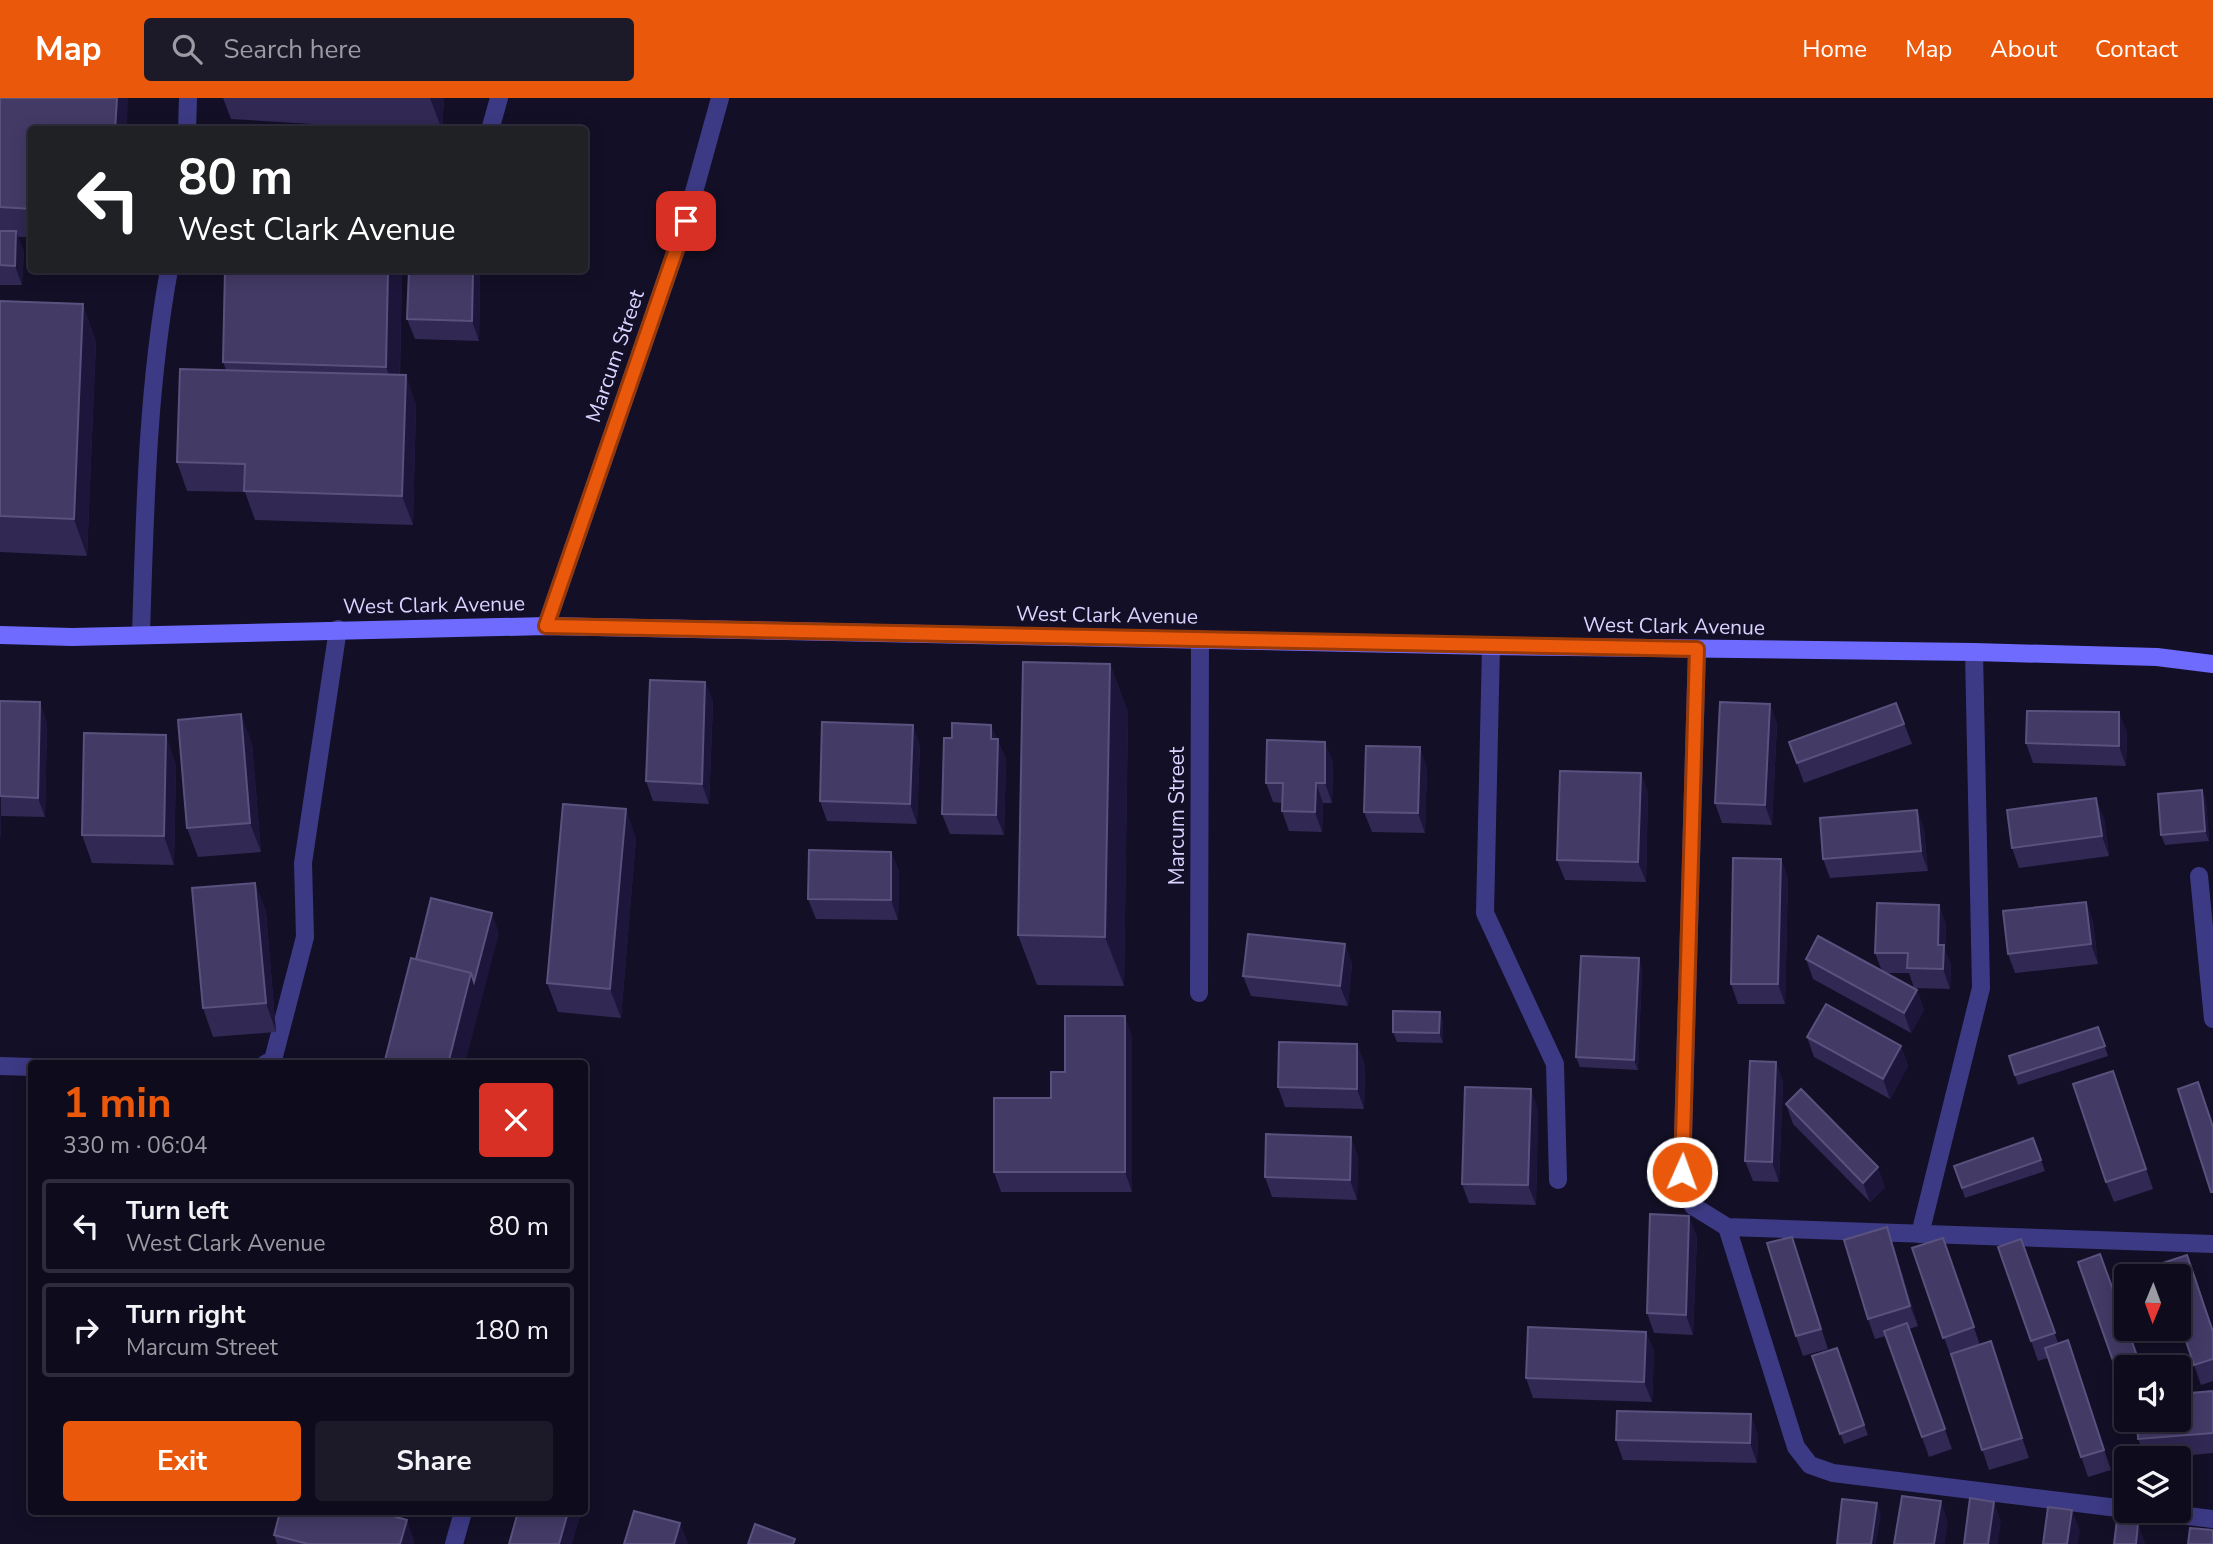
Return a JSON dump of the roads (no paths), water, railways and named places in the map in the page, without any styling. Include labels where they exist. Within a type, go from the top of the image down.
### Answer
[{"type":"main road","name":"West Clark Avenue","points":[[0,635],[546,626],[1491,646],[1974,652],[2157,657],[2213,664]]},
{"type":"street","points":[[187,126],[188,98]]},
{"type":"street","points":[[491,126],[499,98]]},
{"type":"street","name":"Marcum Street","points":[[546,626],[686,221],[720,98]]},
{"type":"street","points":[[141,634],[147,454],[158,330],[168,273]]},
{"type":"street","points":[[271,1060],[305,937],[303,863],[338,629]]},
{"type":"street","name":"Marcum Street","points":[[1199,993],[1200,640]]},
{"type":"street","points":[[1491,646],[1485,913],[1555,1064],[1558,1180]]},
{"type":"street","points":[[1697,649],[1682,1172],[1693,1206],[1727,1227],[2213,1244]]},
{"type":"street","points":[[1920,1234],[1981,988],[1974,652]]},
{"type":"street","points":[[2199,876],[2213,1019]]},
{"type":"street","points":[[0,1066],[28,1067]]},
{"type":"street","points":[[1727,1227],[1796,1447],[1810,1465],[1833,1473],[2114,1508]]},
{"type":"street","points":[[454,1544],[462,1515]]},
{"type":"street","points":[[2191,1516],[2213,1519]]}]
